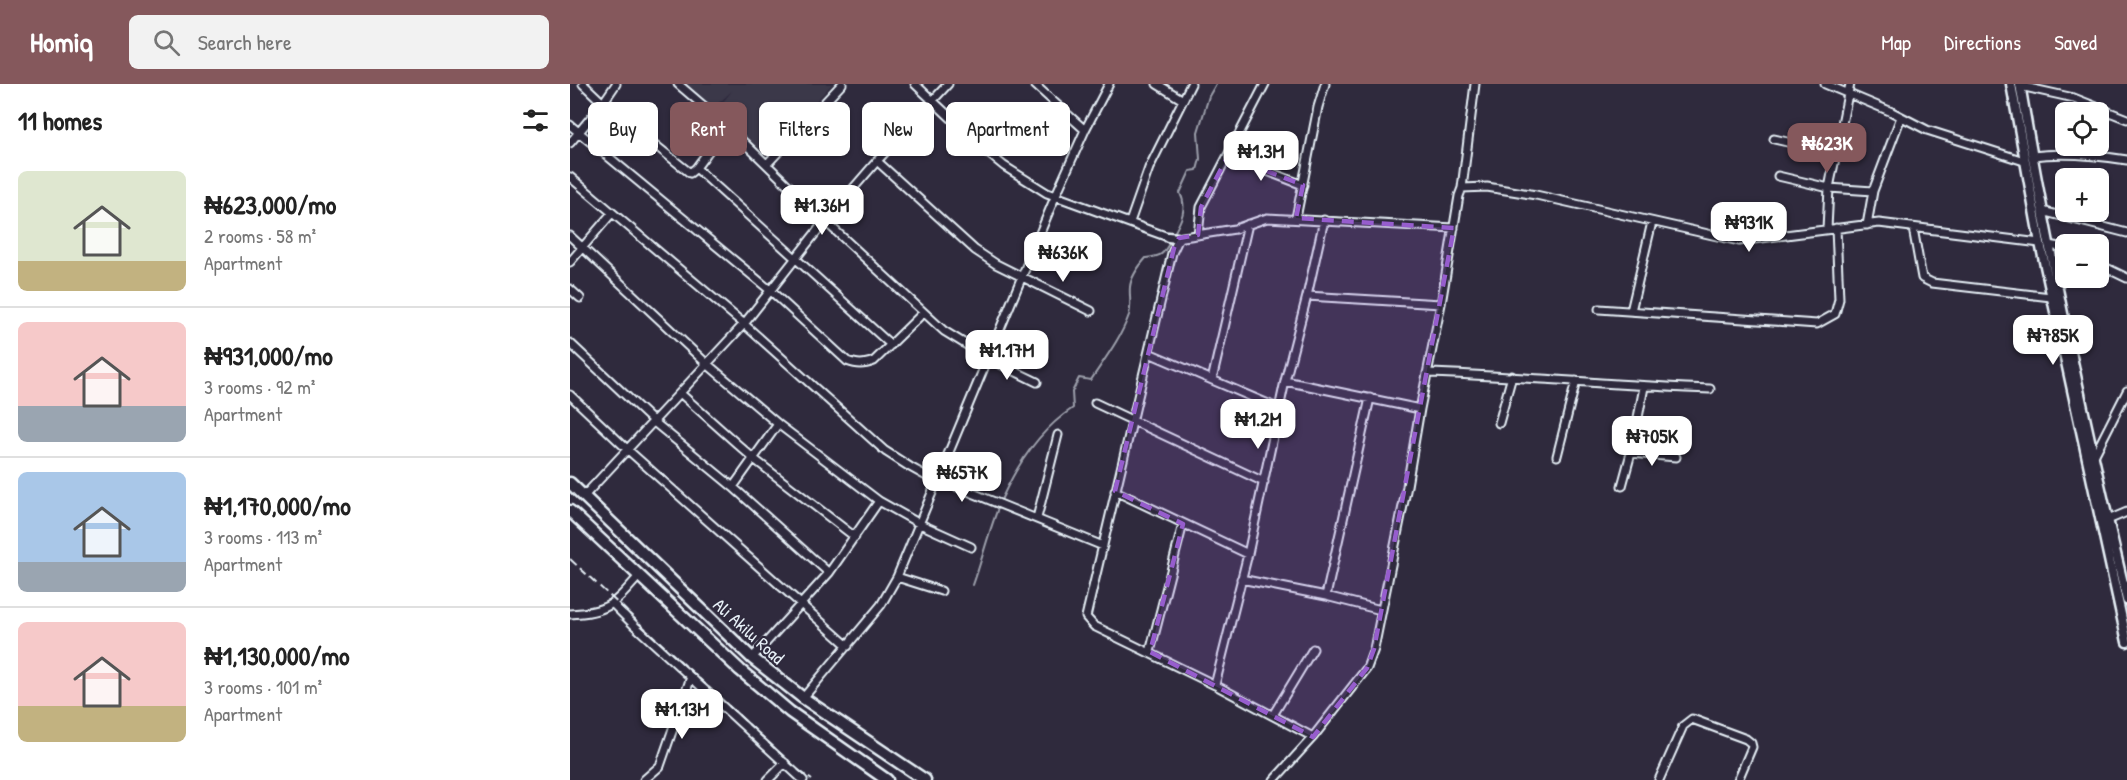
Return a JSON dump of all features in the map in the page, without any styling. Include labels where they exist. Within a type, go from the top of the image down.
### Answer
[{"type":"main road","name":"Ali Akilu Road","points":[[570,483],[752,658],[803,698],[925,780]]},
{"type":"main road","name":"Ali Akilu Road","points":[[570,511],[740,670],[790,712],[887,780]]},
{"type":"street","points":[[583,84],[602,102]]},
{"type":"street","points":[[604,102],[616,84]]},
{"type":"street","points":[[678,84],[699,102]]},
{"type":"street","points":[[767,164],[842,84]]},
{"type":"street","points":[[915,84],[1004,166],[1055,197],[1175,238],[1228,231],[1267,218],[1454,228]]},
{"type":"street","points":[[584,496],[744,324],[825,221],[877,160],[948,84]]},
{"type":"street","points":[[1034,84],[1085,130]]},
{"type":"street","points":[[803,698],[880,605],[897,577],[1055,197],[1085,130],[1109,84]]},
{"type":"street","points":[[1157,84],[1183,100]]},
{"type":"street","points":[[1130,222],[1149,168],[1191,84]]},
{"type":"street","points":[[1198,235],[1201,207],[1264,84]]},
{"type":"street","points":[[1274,780],[1313,736],[1367,668],[1374,649],[1400,524],[1462,188],[1475,84]]},
{"type":"street","points":[[1825,84],[1927,130],[2028,159],[2049,154],[2082,154],[2127,160]]},
{"type":"street","points":[[1827,229],[1829,188],[1850,84]]},
{"type":"street","points":[[1296,219],[1323,85]]},
{"type":"street","points":[[2127,120],[2074,98],[2017,85],[2040,243],[2127,642]]},
{"type":"street","points":[[1867,225],[1873,191],[1900,117]]},
{"type":"street","points":[[570,143],[588,122]]},
{"type":"street","points":[[570,125],[771,291],[847,361],[856,365],[864,365],[873,361],[923,313]]},
{"type":"street","points":[[1774,139],[1836,153]]},
{"type":"street","points":[[747,145],[944,331],[988,358],[1037,381]]},
{"type":"street","points":[[658,147],[690,173],[705,156]]},
{"type":"street","points":[[1228,156],[1303,185]]},
{"type":"street","points":[[2028,159],[2042,211],[2127,600]]},
{"type":"street","points":[[877,160],[975,250],[996,264],[1091,311]]},
{"type":"street","points":[[696,168],[891,345]]},
{"type":"street","points":[[1778,176],[1829,188],[1873,191]]},
{"type":"street","points":[[570,177],[744,324],[885,450],[910,467],[938,481],[1037,518],[1103,546]]},
{"type":"street","points":[[1462,188],[1487,187],[1536,195],[1739,242],[1878,223],[2040,243]]},
{"type":"street","points":[[2042,211],[2127,233]]},
{"type":"street","points":[[570,262],[612,213]]},
{"type":"street","points":[[1215,685],[1248,554],[1285,381],[1307,296],[1323,220]]},
{"type":"street","points":[[1631,311],[1652,222]]},
{"type":"street","points":[[1212,380],[1248,224]]},
{"type":"street","points":[[1599,309],[1817,324],[1835,314],[1839,299],[1836,228]]},
{"type":"street","points":[[1913,228],[1922,278],[1932,283],[2051,297]]},
{"type":"street","points":[[570,236],[706,363],[778,424],[879,501],[920,524],[971,547]]},
{"type":"street","points":[[1175,238],[1086,618],[1094,626],[1150,652],[1313,736]]},
{"type":"street","points":[[2049,245],[2055,246]]},
{"type":"street","points":[[2109,269],[2127,278]]},
{"type":"street","points":[[570,289],[580,298]]},
{"type":"street","points":[[1307,296],[1441,304]]},
{"type":"street","points":[[570,343],[654,422],[733,487],[829,573]]},
{"type":"street","points":[[1149,352],[1280,409]]},
{"type":"street","points":[[1427,373],[1512,376],[1710,390]]},
{"type":"street","points":[[1499,423],[1512,376]]},
{"type":"street","points":[[1285,381],[1420,409]]},
{"type":"street","points":[[1557,456],[1576,381]]},
{"type":"street","points":[[1622,486],[1644,387]]},
{"type":"street","points":[[2094,456],[2127,391]]},
{"type":"street","points":[[680,393],[754,459],[855,537]]},
{"type":"street","points":[[570,395],[628,450],[848,646]]},
{"type":"street","points":[[1326,596],[1370,398]]},
{"type":"street","points":[[1095,403],[1264,482]]},
{"type":"street","points":[[733,487],[778,424]]},
{"type":"street","points":[[1037,518],[1058,435]]},
{"type":"street","points":[[1631,453],[1676,457]]},
{"type":"street","points":[[1115,491],[1248,554]]},
{"type":"street","points":[[752,658],[829,573],[879,501]]},
{"type":"street","points":[[2108,520],[2127,512]]},
{"type":"street","points":[[1150,652],[1183,524]]},
{"type":"street","points":[[570,614],[601,610],[613,604],[639,576]]},
{"type":"street","points":[[897,577],[941,591]]},
{"type":"street","points":[[1241,579],[1381,610]]},
{"type":"street","points":[[613,604],[803,780]]},
{"type":"street","points":[[1273,715],[1313,649]]},
{"type":"street","points":[[644,780],[660,766],[691,677]]},
{"type":"street","points":[[1659,780],[1683,726],[1692,719],[1746,739],[1751,743],[1752,747],[1738,780]]},
{"type":"street","points":[[768,780],[785,764]]},
{"type":"highlighted area","points":[[1228,156],[1303,185],[1296,218],[1454,228],[1374,649],[1367,668],[1313,737],[1150,652],[1183,524],[1115,491],[1174,248],[1179,238],[1198,235],[1201,207]]},
{"type":"shaded area","points":[[685,84],[832,84],[815,102],[759,102],[759,154],[747,143],[747,102],[723,102],[732,91],[720,102],[704,102]]},
{"type":"waterway","points":[[1173,235],[1181,220],[1183,209],[1180,193],[1190,171],[1197,170],[1200,159],[1198,132],[1209,96],[1216,84]]},
{"type":"waterway","points":[[973,585],[1002,498],[1015,472],[1041,436],[1061,416],[1073,408],[1072,392],[1079,378],[1091,380],[1126,324],[1130,311],[1131,283],[1136,271],[1146,258],[1162,254],[1171,240]]},
{"type":"railway","points":[[570,559],[797,769],[812,780]]}]
